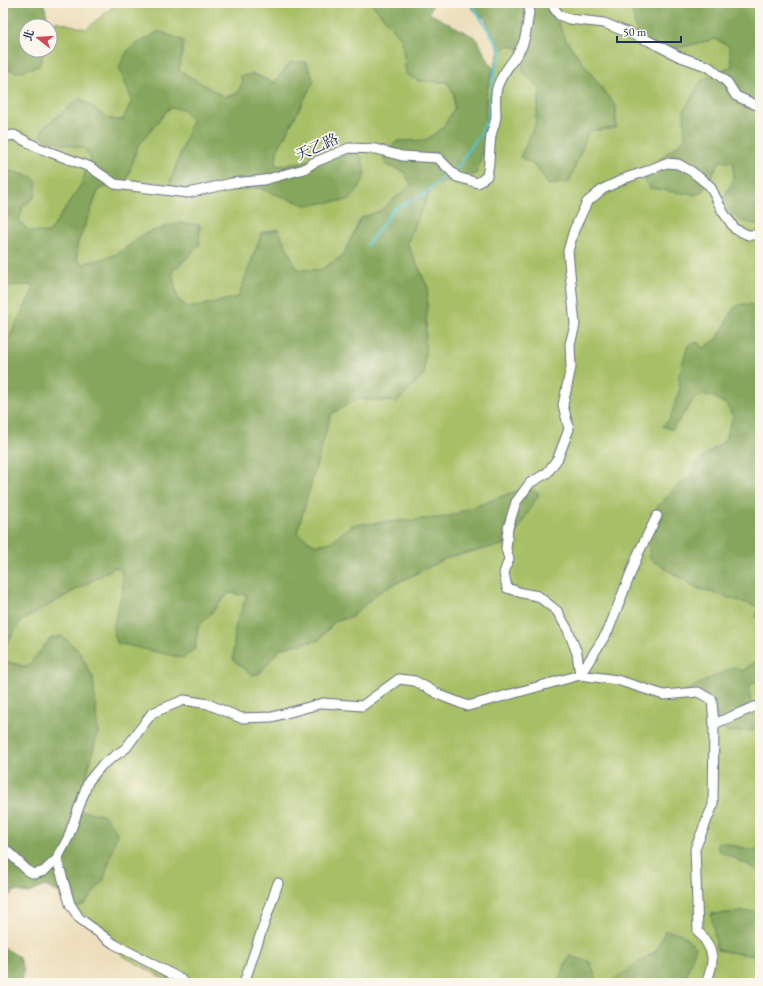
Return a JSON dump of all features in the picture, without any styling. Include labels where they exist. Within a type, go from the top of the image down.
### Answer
[{"type":"street","name":"天乙路","points":[[3,137],[14,135],[39,148],[90,167],[115,184],[188,193],[232,183],[264,180],[304,169],[313,163],[348,148],[376,149],[402,156],[438,158],[457,177],[478,183],[487,176],[491,132],[496,118],[496,93],[498,85],[508,65],[522,47],[530,3]]},
{"type":"street","points":[[553,3],[559,16],[569,19],[604,23],[649,41],[678,56],[709,67],[727,82],[736,96],[760,105]]},
{"type":"street","points":[[580,675],[577,653],[568,630],[557,611],[538,596],[507,588],[504,573],[509,558],[506,549],[508,528],[516,502],[530,483],[547,473],[558,458],[569,429],[563,404],[571,367],[570,344],[575,325],[568,251],[574,230],[587,202],[603,189],[626,178],[647,172],[666,163],[678,164],[691,171],[710,186],[723,212],[735,229],[748,235],[760,235]]},
{"type":"street","points":[[580,675],[608,631],[639,552],[657,516]]},
{"type":"street","points":[[3,847],[28,871],[35,874],[44,871],[57,859],[68,838],[88,782],[102,765],[126,748],[152,713],[184,700],[208,704],[241,718],[272,717],[323,703],[362,706],[399,679],[415,681],[442,696],[468,706],[580,675],[617,680],[664,695],[698,692],[712,700],[714,724],[713,805],[695,849],[698,931],[706,940],[713,958],[710,974],[706,983]]},
{"type":"street","points":[[714,724],[754,707],[760,706]]},
{"type":"street","points":[[57,859],[70,904],[79,918],[114,944],[185,983]]},
{"type":"street","points":[[244,983],[278,883]]},
{"type":"street","points":[[760,932],[760,939]]},
{"type":"green space","points":[[3,3],[44,3],[47,18],[18,18],[18,58],[42,58],[39,66],[18,72],[3,68]]},
{"type":"green space","points":[[117,3],[371,3],[402,39],[406,74],[418,81],[447,82],[454,94],[454,109],[443,128],[426,140],[397,141],[386,165],[405,172],[411,185],[380,211],[361,218],[343,255],[320,270],[297,269],[278,229],[262,232],[238,297],[189,308],[178,300],[172,272],[199,246],[200,225],[179,223],[146,233],[116,255],[83,264],[77,260],[77,245],[99,189],[126,181],[138,146],[169,108],[183,109],[192,121],[170,182],[194,193],[259,188],[306,205],[359,153],[276,166],[277,151],[314,81],[291,62],[274,83],[254,74],[240,76],[243,82],[237,94],[224,97],[179,70],[183,41],[159,31],[129,49],[119,67],[132,100],[123,120],[109,119],[80,98],[46,140],[82,148],[91,157],[81,185],[49,233],[29,231],[19,220],[23,206],[35,197],[32,177],[3,169],[3,68],[18,72],[39,66],[42,58],[58,58],[58,22],[86,29]]},
{"type":"green space","points":[[371,3],[433,3],[429,13],[476,38],[493,69],[486,94],[485,144],[476,174],[433,185],[407,243],[428,288],[424,374],[397,402],[358,399],[331,414],[297,533],[315,545],[329,543],[353,525],[447,517],[527,487],[539,494],[510,543],[449,557],[379,592],[350,618],[336,620],[319,640],[281,648],[259,674],[252,675],[233,660],[235,628],[247,595],[229,593],[198,627],[195,649],[183,658],[117,643],[113,629],[123,589],[122,571],[116,567],[21,621],[5,646],[5,661],[27,667],[50,639],[62,636],[79,651],[93,678],[98,732],[77,810],[104,815],[117,833],[104,879],[85,904],[76,908],[68,897],[45,886],[29,893],[15,891],[3,901],[3,350],[32,292],[32,285],[3,286],[3,169],[32,177],[37,182],[35,197],[23,206],[19,220],[29,231],[49,233],[81,185],[91,157],[82,148],[46,140],[40,135],[43,128],[80,98],[109,119],[123,120],[132,100],[119,67],[129,49],[159,31],[184,41],[179,70],[224,97],[237,94],[243,82],[240,76],[254,74],[274,83],[291,62],[306,62],[314,81],[277,151],[276,166],[359,153],[365,173],[362,183],[350,200],[306,205],[259,188],[194,193],[172,189],[170,183],[192,121],[183,109],[169,108],[138,146],[126,181],[99,189],[77,245],[77,260],[83,264],[116,255],[146,233],[179,223],[200,225],[199,246],[172,272],[178,300],[189,308],[238,297],[262,233],[278,229],[297,269],[320,270],[343,255],[361,218],[380,211],[411,185],[405,172],[386,165],[383,157],[397,141],[426,140],[443,128],[454,109],[454,94],[447,82],[418,81],[406,74],[402,39]]},
{"type":"green space","points":[[473,3],[555,3],[555,16],[566,40],[616,107],[616,128],[589,131],[569,182],[548,185],[537,167],[520,157],[535,126],[540,89],[523,72],[522,51],[510,45],[499,51],[485,19],[471,8]]},
{"type":"green space","points":[[555,3],[631,3],[636,30],[674,49],[715,39],[729,45],[732,66],[701,81],[684,111],[685,139],[647,169],[701,193],[720,161],[735,163],[732,184],[720,202],[741,221],[760,225],[760,305],[722,329],[718,338],[703,349],[679,375],[680,388],[670,419],[663,426],[672,430],[695,398],[703,395],[714,397],[728,406],[733,417],[725,440],[698,461],[690,476],[670,493],[650,559],[697,588],[760,607],[756,617],[760,617],[760,659],[742,671],[710,702],[727,732],[755,730],[760,732],[760,843],[756,851],[719,842],[718,850],[760,871],[760,911],[712,914],[717,950],[760,957],[760,983],[682,983],[686,977],[657,950],[609,983],[598,983],[590,962],[569,956],[558,983],[172,983],[123,956],[76,908],[77,810],[98,732],[93,678],[79,651],[50,639],[27,667],[5,661],[5,646],[21,621],[116,567],[122,571],[123,589],[113,629],[195,649],[198,627],[229,593],[247,595],[235,628],[259,674],[281,648],[319,640],[336,620],[350,618],[379,592],[449,557],[510,543],[538,495],[527,487],[447,517],[353,525],[329,543],[315,545],[297,533],[330,414],[358,399],[397,402],[428,288],[407,243],[433,185],[485,144],[486,94],[499,51],[510,45],[522,51],[523,72],[540,89],[535,126],[520,157],[569,182],[589,131],[616,128],[616,107],[566,40],[555,16]]},
{"type":"green space","points":[[631,3],[760,3],[760,162],[752,184],[760,188],[760,225],[741,221],[720,202],[732,184],[734,163],[720,161],[701,193],[694,195],[650,188],[645,182],[647,169],[685,139],[684,111],[701,81],[732,66],[729,46],[715,39],[674,49],[645,42],[636,30]]},
{"type":"green space","points":[[760,162],[760,188],[752,184]]},
{"type":"green space","points":[[32,285],[32,292],[3,350],[3,286]]},
{"type":"green space","points":[[742,304],[760,305],[760,617],[756,617],[759,607],[697,588],[650,559],[648,544],[650,527],[657,507],[670,493],[690,476],[698,461],[725,440],[733,417],[728,406],[714,397],[703,395],[695,398],[672,430],[663,426],[670,419],[680,388],[679,375],[688,345],[698,342],[703,349],[718,338],[734,308]]},
{"type":"green space","points":[[760,659],[760,680],[750,684],[751,716],[760,715],[760,732],[755,730],[727,732],[718,726],[710,702],[685,697],[683,692],[733,667],[742,671]]},
{"type":"green space","points":[[760,680],[760,715],[751,716],[750,683]]},
{"type":"green space","points":[[718,842],[756,851],[760,843],[760,871],[718,850]]},
{"type":"green space","points":[[760,911],[760,957],[717,950],[711,914]]},
{"type":"green space","points":[[665,931],[680,933],[696,947],[686,977],[682,983],[609,983],[657,950]]},
{"type":"green space","points":[[3,947],[18,956],[24,970],[20,983],[3,983]]},
{"type":"green space","points":[[569,956],[590,962],[598,983],[558,983]]},
{"type":"waterway","points":[[453,171],[460,166],[468,150],[480,135],[488,118],[494,73],[502,52],[471,3]]},
{"type":"waterway","points":[[367,245],[394,209],[426,193],[449,173]]}]
